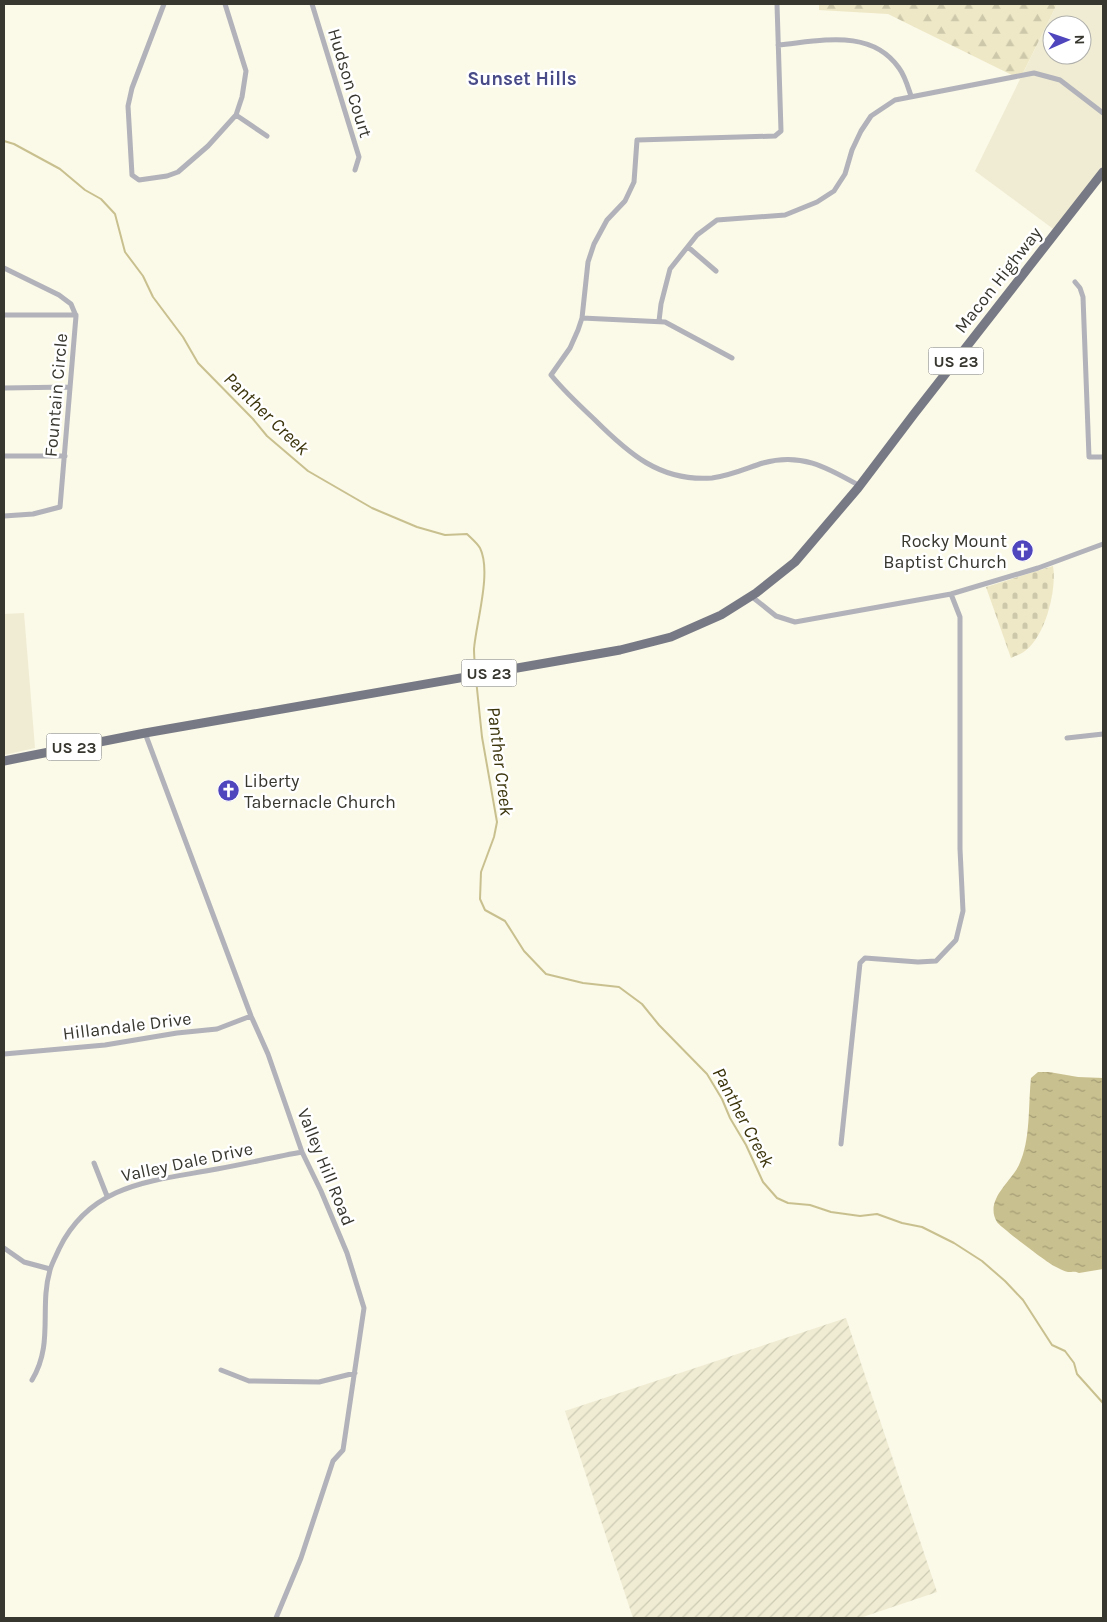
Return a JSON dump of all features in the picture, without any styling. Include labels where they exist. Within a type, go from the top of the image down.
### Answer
[{"type":"main road","name":"Macon Highway","points":[[751,596],[782,573],[807,549],[860,486],[1103,172]]},
{"type":"main road","name":"US 23","points":[[4,760],[145,733],[620,650],[671,637],[695,628],[721,615],[751,596]]},
{"type":"street","points":[[164,4],[132,88],[128,106],[132,175],[139,180],[166,176],[178,172],[208,146],[236,115],[242,97],[246,71],[225,4]]},
{"type":"street","name":"Hudson Court","points":[[312,4],[359,157],[355,170]]},
{"type":"street","points":[[778,4],[780,131],[775,136],[637,140],[634,182],[625,201],[607,220],[594,244],[588,262],[582,318],[570,348],[551,375],[623,447],[656,469],[694,478],[714,478],[780,459],[800,460],[826,467],[860,486]]},
{"type":"street","points":[[778,45],[832,40],[861,41],[885,52],[891,58],[902,73],[911,96]]},
{"type":"street","points":[[658,321],[670,269],[698,235],[717,220],[785,215],[817,202],[834,191],[846,174],[852,150],[871,116],[895,100],[1034,73],[1060,80],[1103,113]]},
{"type":"street","points":[[236,115],[267,136]]},
{"type":"street","points":[[688,247],[716,270]]},
{"type":"street","name":"Fountain Circle","points":[[4,268],[59,295],[71,304],[76,315],[60,507],[33,514],[4,516]]},
{"type":"street","points":[[1075,282],[1080,288],[1083,297],[1089,457],[1103,456]]},
{"type":"street","points":[[4,315],[76,315]]},
{"type":"street","points":[[582,318],[665,322],[732,358]]},
{"type":"street","points":[[4,388],[70,387]]},
{"type":"street","points":[[4,456],[64,456]]},
{"type":"street","points":[[751,596],[776,616],[795,622],[951,594],[1038,568],[1103,544]]},
{"type":"street","points":[[840,1144],[860,963],[865,958],[918,962],[936,961],[956,940],[963,911],[960,849],[960,617],[951,594]]},
{"type":"street","name":"Valley Hill Road","points":[[145,733],[251,1016],[268,1054],[302,1152],[347,1253],[364,1308],[343,1450],[333,1461],[301,1558],[276,1618]]},
{"type":"street","points":[[1067,738],[1103,734]]},
{"type":"street","name":"Hillandale Drive","points":[[4,1054],[105,1045],[177,1033],[216,1029],[251,1016]]},
{"type":"street","name":"Valley Dale Drive","points":[[32,1380],[39,1368],[45,1344],[46,1293],[50,1269],[63,1241],[74,1224],[107,1196],[140,1183],[302,1152]]},
{"type":"street","points":[[94,1162],[107,1196]]},
{"type":"street","points":[[4,1248],[24,1262],[50,1269]]},
{"type":"street","points":[[221,1370],[249,1381],[319,1382],[355,1374]]},
{"type":"shaded area","points":[[1057,4],[1103,4],[1103,170],[1056,231],[975,171],[1042,35],[1042,65],[1092,65],[1092,15],[1052,15]]},
{"type":"shaded area","points":[[24,613],[35,748],[4,755],[4,614]]},
{"type":"shaded area","points":[[846,1318],[937,1592],[860,1618],[633,1618],[565,1411]]},
{"type":"green space","points":[[819,4],[1057,4],[1052,15],[1042,15],[1042,34],[1020,79],[888,14],[819,10]]},
{"type":"green space","points":[[1053,566],[1054,576],[1051,601],[1043,626],[1030,647],[1021,654],[1011,658],[986,587]]},
{"type":"water","points":[[1038,1072],[1103,1078],[1103,1269],[1079,1273],[1066,1272],[1054,1266],[1000,1225],[994,1214],[996,1199],[1019,1165],[1023,1155],[1026,1144],[1031,1078]]},
{"type":"waterway","name":"Panther Creek","points":[[4,141],[14,144],[60,169],[85,190],[101,199],[115,214],[125,252],[143,276],[153,297],[183,337],[198,363],[253,419],[267,436],[308,471],[372,508],[417,527],[445,535],[467,534],[477,544],[483,558],[484,584],[475,638],[475,672]]},
{"type":"waterway","name":"Panther Creek","points":[[476,679],[482,737],[497,822],[494,837],[481,872],[480,899],[485,910],[505,921],[524,951],[546,974],[583,983],[619,987],[642,1004],[659,1025],[707,1074],[746,1145],[763,1182],[777,1198],[788,1203],[810,1205],[831,1212],[860,1216],[877,1214],[902,1223],[922,1227],[954,1243],[982,1261],[1023,1300],[1052,1345],[1065,1351],[1074,1363],[1077,1374],[1103,1403]]},
{"type":"place","name":"Rocky Mount Baptist Church","points":[[1023,551]]},
{"type":"place","name":"Liberty Tabernacle Church","points":[[228,791]]},
{"type":"district","name":"Sunset Hills","points":[[522,78]]}]
